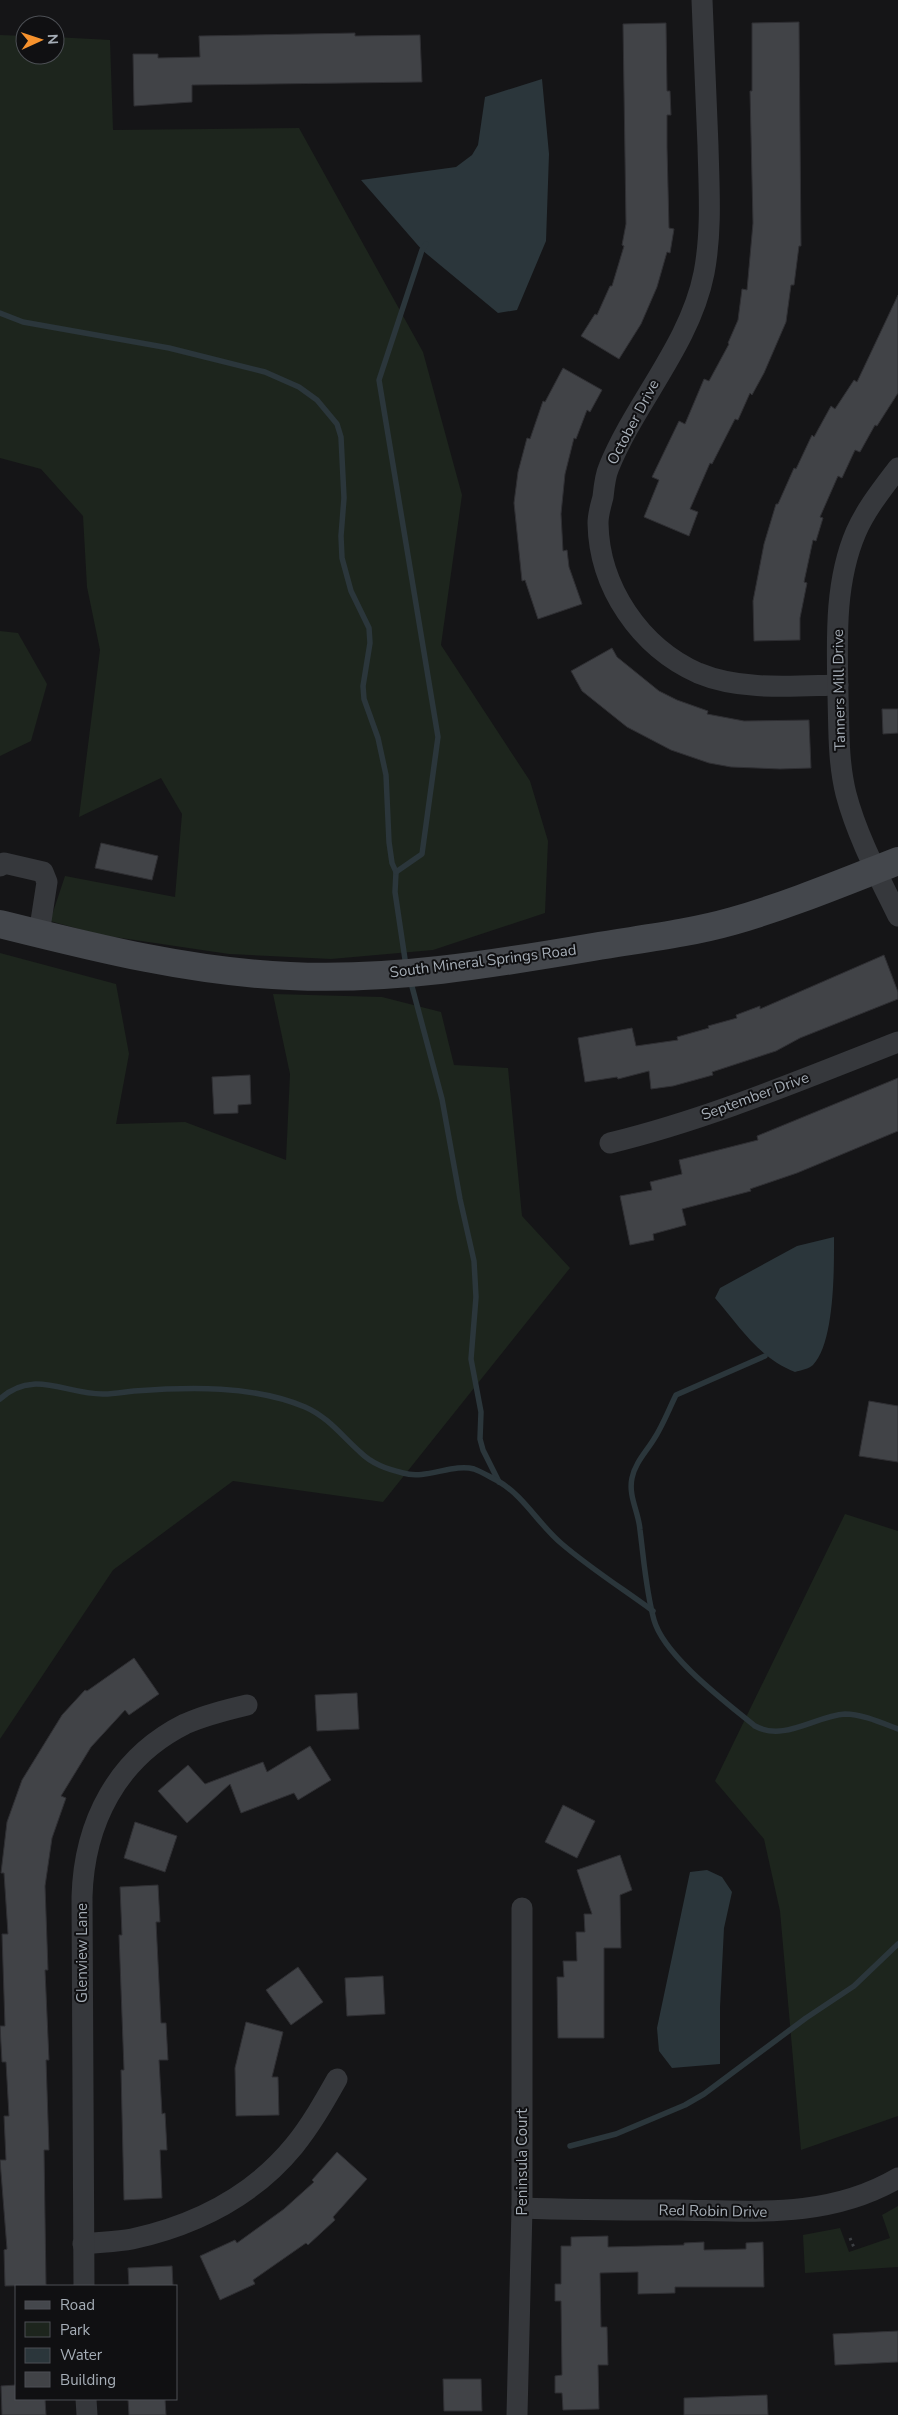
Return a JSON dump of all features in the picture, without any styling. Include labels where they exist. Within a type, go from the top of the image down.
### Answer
[{"type":"street","name":"October Drive","points":[[702,0],[710,221],[704,275],[685,330],[630,422],[607,469],[598,522],[604,565],[616,595],[635,624],[652,642],[678,662],[700,673],[747,685],[838,685]]},
{"type":"street","name":"Tanners Mill Drive","points":[[898,468],[868,510],[856,532],[846,565],[840,597],[838,685],[839,754],[846,795],[887,866],[898,916]]},
{"type":"street","points":[[0,866],[4,862],[43,872],[47,882],[39,934]]},
{"type":"street","name":"South Mineral Springs Road","points":[[0,924],[152,960],[230,971],[292,976],[407,973],[518,959],[691,931],[757,913],[887,866]]},
{"type":"street","name":"September Drive","points":[[610,1143],[648,1134],[751,1099],[898,1042]]},
{"type":"street","name":"Glenview Lane","points":[[84,2285],[82,1889],[85,1855],[93,1826],[109,1794],[124,1772],[143,1752],[164,1736],[186,1724],[212,1714],[247,1705]]},
{"type":"street","name":"Peninsula Court","points":[[517,2415],[522,2208],[522,1908]]},
{"type":"street","points":[[83,2244],[131,2239],[168,2230],[232,2201],[263,2178],[294,2146],[337,2079]]},
{"type":"street","name":"Red Robin Drive","points":[[522,2208],[775,2211],[829,2206],[874,2192],[898,2178]]},
{"type":"street","points":[[86,2400],[86,2415]]},
{"type":"path","points":[[850,2238],[855,2250]]},
{"type":"green space","points":[[0,35],[15,36],[15,65],[65,65],[65,38],[110,40],[113,130],[299,128],[423,352],[462,495],[441,645],[530,781],[548,841],[545,913],[433,950],[331,959],[229,954],[101,935],[50,921],[65,876],[175,897],[182,814],[161,778],[79,817],[100,650],[87,587],[83,516],[41,469],[0,458]]},
{"type":"green space","points":[[0,631],[18,633],[47,684],[31,741],[0,756]]},
{"type":"green space","points":[[0,953],[116,984],[129,1054],[116,1124],[185,1122],[286,1160],[290,1074],[273,994],[382,997],[441,1012],[454,1065],[508,1068],[522,1216],[570,1268],[383,1502],[233,1481],[113,1570],[0,1739]]},
{"type":"green space","points":[[845,1514],[898,1531],[898,2116],[801,2150],[780,1911],[764,1839],[715,1781]]},
{"type":"green space","points":[[898,2206],[898,2267],[805,2273],[803,2235],[840,2228],[849,2252],[890,2238],[882,2215]]},
{"type":"water","points":[[542,79],[549,154],[546,241],[517,310],[498,313],[422,250],[361,180],[456,167],[472,155],[478,145],[485,97]]},
{"type":"water","points":[[834,1237],[832,1304],[826,1340],[813,1365],[795,1372],[782,1366],[760,1350],[715,1298],[720,1288],[797,1246]]},
{"type":"water","points":[[707,1870],[722,1877],[732,1892],[724,1928],[720,2007],[720,2064],[672,2068],[659,2051],[657,2028],[690,1872]]},
{"type":"building","points":[[799,22],[801,246],[799,246],[794,285],[791,285],[786,322],[764,373],[752,395],[750,393],[738,420],[735,419],[712,464],[710,463],[690,509],[698,512],[689,536],[644,517],[659,480],[652,477],[679,421],[685,424],[704,379],[709,381],[729,344],[738,320],[742,289],[747,290],[753,223],[750,91],[752,91],[752,23]]},
{"type":"building","points":[[666,23],[667,91],[670,91],[671,115],[667,115],[669,228],[674,229],[670,253],[667,252],[657,287],[641,324],[619,359],[581,336],[595,314],[597,315],[610,286],[612,286],[624,246],[622,245],[626,224],[623,24]]},
{"type":"building","points":[[355,33],[355,36],[420,35],[422,82],[192,85],[192,102],[134,106],[133,54],[158,54],[158,58],[200,57],[199,36]]},
{"type":"building","points":[[898,295],[898,393],[877,426],[875,425],[860,452],[855,450],[842,478],[838,476],[820,517],[823,518],[816,541],[813,540],[804,582],[807,583],[800,618],[800,640],[754,641],[753,601],[764,544],[776,504],[778,504],[794,468],[796,469],[812,435],[814,437],[831,406],[835,409],[854,380],[857,382]]},
{"type":"building","points":[[563,368],[602,390],[590,412],[587,410],[576,439],[574,438],[565,474],[561,514],[563,551],[567,550],[569,567],[582,604],[538,619],[525,580],[522,581],[514,503],[518,472],[527,438],[530,439],[543,401],[545,402]]},
{"type":"building","points":[[612,648],[617,657],[659,691],[677,700],[708,711],[707,714],[744,721],[809,720],[811,768],[731,767],[709,763],[671,750],[627,727],[582,691],[571,671]]},
{"type":"building","points":[[882,709],[898,709],[898,733],[883,734]]},
{"type":"building","points":[[101,843],[158,856],[152,880],[95,868]]},
{"type":"building","points":[[884,955],[898,992],[898,999],[800,1038],[776,1051],[712,1072],[713,1075],[673,1086],[651,1089],[649,1071],[618,1079],[617,1077],[585,1082],[578,1038],[632,1028],[636,1046],[678,1040],[677,1037],[737,1018],[736,1015],[760,1006],[760,1009]]},
{"type":"building","points":[[250,1075],[251,1104],[238,1105],[238,1113],[214,1114],[212,1077]]},
{"type":"building","points":[[898,1078],[898,1131],[797,1173],[750,1189],[751,1191],[682,1209],[686,1225],[653,1234],[654,1240],[630,1245],[620,1196],[652,1190],[650,1182],[682,1174],[679,1160],[758,1140],[757,1136]]},
{"type":"building","points":[[869,1401],[898,1406],[898,1462],[859,1456]]},
{"type":"building","points":[[134,1658],[159,1694],[129,1715],[125,1710],[91,1747],[61,1796],[66,1798],[52,1838],[45,1886],[48,1970],[45,1970],[49,2060],[46,2060],[49,2150],[44,2150],[46,2285],[5,2286],[4,2250],[7,2249],[0,2160],[6,2160],[4,2116],[9,2116],[6,2062],[2,2062],[0,2026],[5,2026],[2,1934],[8,1934],[4,1873],[1,1873],[7,1822],[22,1780],[62,1715],[85,1690],[87,1691]]},
{"type":"building","points":[[357,1693],[359,1729],[317,1731],[315,1695]]},
{"type":"building","points":[[310,1746],[331,1780],[298,1800],[294,1793],[241,1813],[230,1784],[187,1823],[158,1791],[188,1765],[205,1784],[263,1762],[267,1772]]},
{"type":"building","points":[[563,1805],[595,1821],[577,1858],[545,1842]]},
{"type":"building","points":[[135,1822],[177,1836],[165,1872],[124,1858]]},
{"type":"building","points":[[620,1855],[632,1890],[620,1895],[621,1948],[604,1948],[604,2038],[558,2038],[557,1977],[564,1977],[563,1961],[577,1961],[576,1932],[585,1932],[584,1914],[592,1914],[577,1870]]},
{"type":"building","points":[[158,1885],[160,1922],[156,1922],[161,2023],[166,2023],[168,2060],[159,2060],[162,2114],[165,2113],[167,2150],[160,2150],[162,2198],[124,2200],[121,2070],[124,2070],[119,1935],[122,1935],[120,1887]]},
{"type":"building","points":[[298,1967],[323,2002],[291,2025],[266,1990]]},
{"type":"building","points":[[383,1976],[385,2014],[347,2016],[345,1978]]},
{"type":"building","points":[[246,2022],[283,2032],[272,2077],[278,2077],[279,2115],[236,2116],[235,2068]]},
{"type":"building","points":[[337,2152],[367,2179],[333,2217],[335,2220],[308,2245],[306,2243],[253,2280],[255,2284],[220,2300],[200,2256],[235,2240],[237,2243],[284,2209],[314,2182],[312,2180]]},
{"type":"building","points":[[608,2236],[608,2247],[684,2245],[684,2243],[704,2242],[704,2250],[746,2249],[746,2243],[763,2242],[764,2287],[675,2287],[675,2293],[638,2294],[638,2272],[600,2273],[601,2327],[607,2327],[608,2365],[598,2365],[599,2409],[563,2410],[562,2393],[555,2393],[555,2376],[562,2375],[561,2301],[555,2301],[555,2284],[561,2284],[561,2246],[571,2246],[571,2237]]},
{"type":"building","points":[[172,2266],[173,2285],[129,2285],[128,2268]]},
{"type":"building","points":[[898,2331],[898,2362],[835,2365],[833,2334]]},
{"type":"building","points":[[443,2379],[481,2379],[482,2411],[444,2411]]},
{"type":"building","points":[[15,2385],[15,2400],[45,2400],[46,2415],[2,2415],[1,2386]]},
{"type":"building","points":[[767,2395],[768,2415],[684,2415],[684,2398]]},
{"type":"building","points":[[128,2400],[165,2400],[166,2415],[129,2415]]},
{"type":"waterway","points":[[396,872],[422,854],[438,737],[379,380],[422,250],[426,244]]},
{"type":"waterway","points":[[0,313],[23,322],[169,348],[265,372],[299,387],[317,400],[337,424],[341,437],[344,498],[341,536],[342,558],[351,591],[369,628],[370,643],[363,686],[364,699],[378,738],[386,775],[389,842],[392,863],[396,872],[395,892],[406,966]]},
{"type":"waterway","points":[[410,979],[442,1099],[460,1199],[474,1261],[476,1297],[471,1359],[481,1412],[480,1439],[483,1450],[499,1482]]},
{"type":"waterway","points":[[765,1356],[676,1395],[657,1434],[636,1467],[632,1478],[631,1491],[639,1524],[647,1587],[654,1620],[660,1634],[670,1649],[683,1663],[713,1692],[755,1726],[766,1730],[788,1730],[822,1719],[852,1714],[898,1729]]},
{"type":"waterway","points":[[0,1399],[12,1390],[25,1385],[38,1384],[104,1394],[177,1389],[221,1389],[243,1391],[285,1400],[305,1407],[321,1416],[365,1456],[386,1468],[412,1475],[466,1468],[477,1470],[498,1481],[516,1494],[562,1544],[653,1611]]},
{"type":"waterway","points":[[570,2146],[616,2134],[685,2105],[704,2094],[806,2018],[854,1986],[898,1944]]}]
